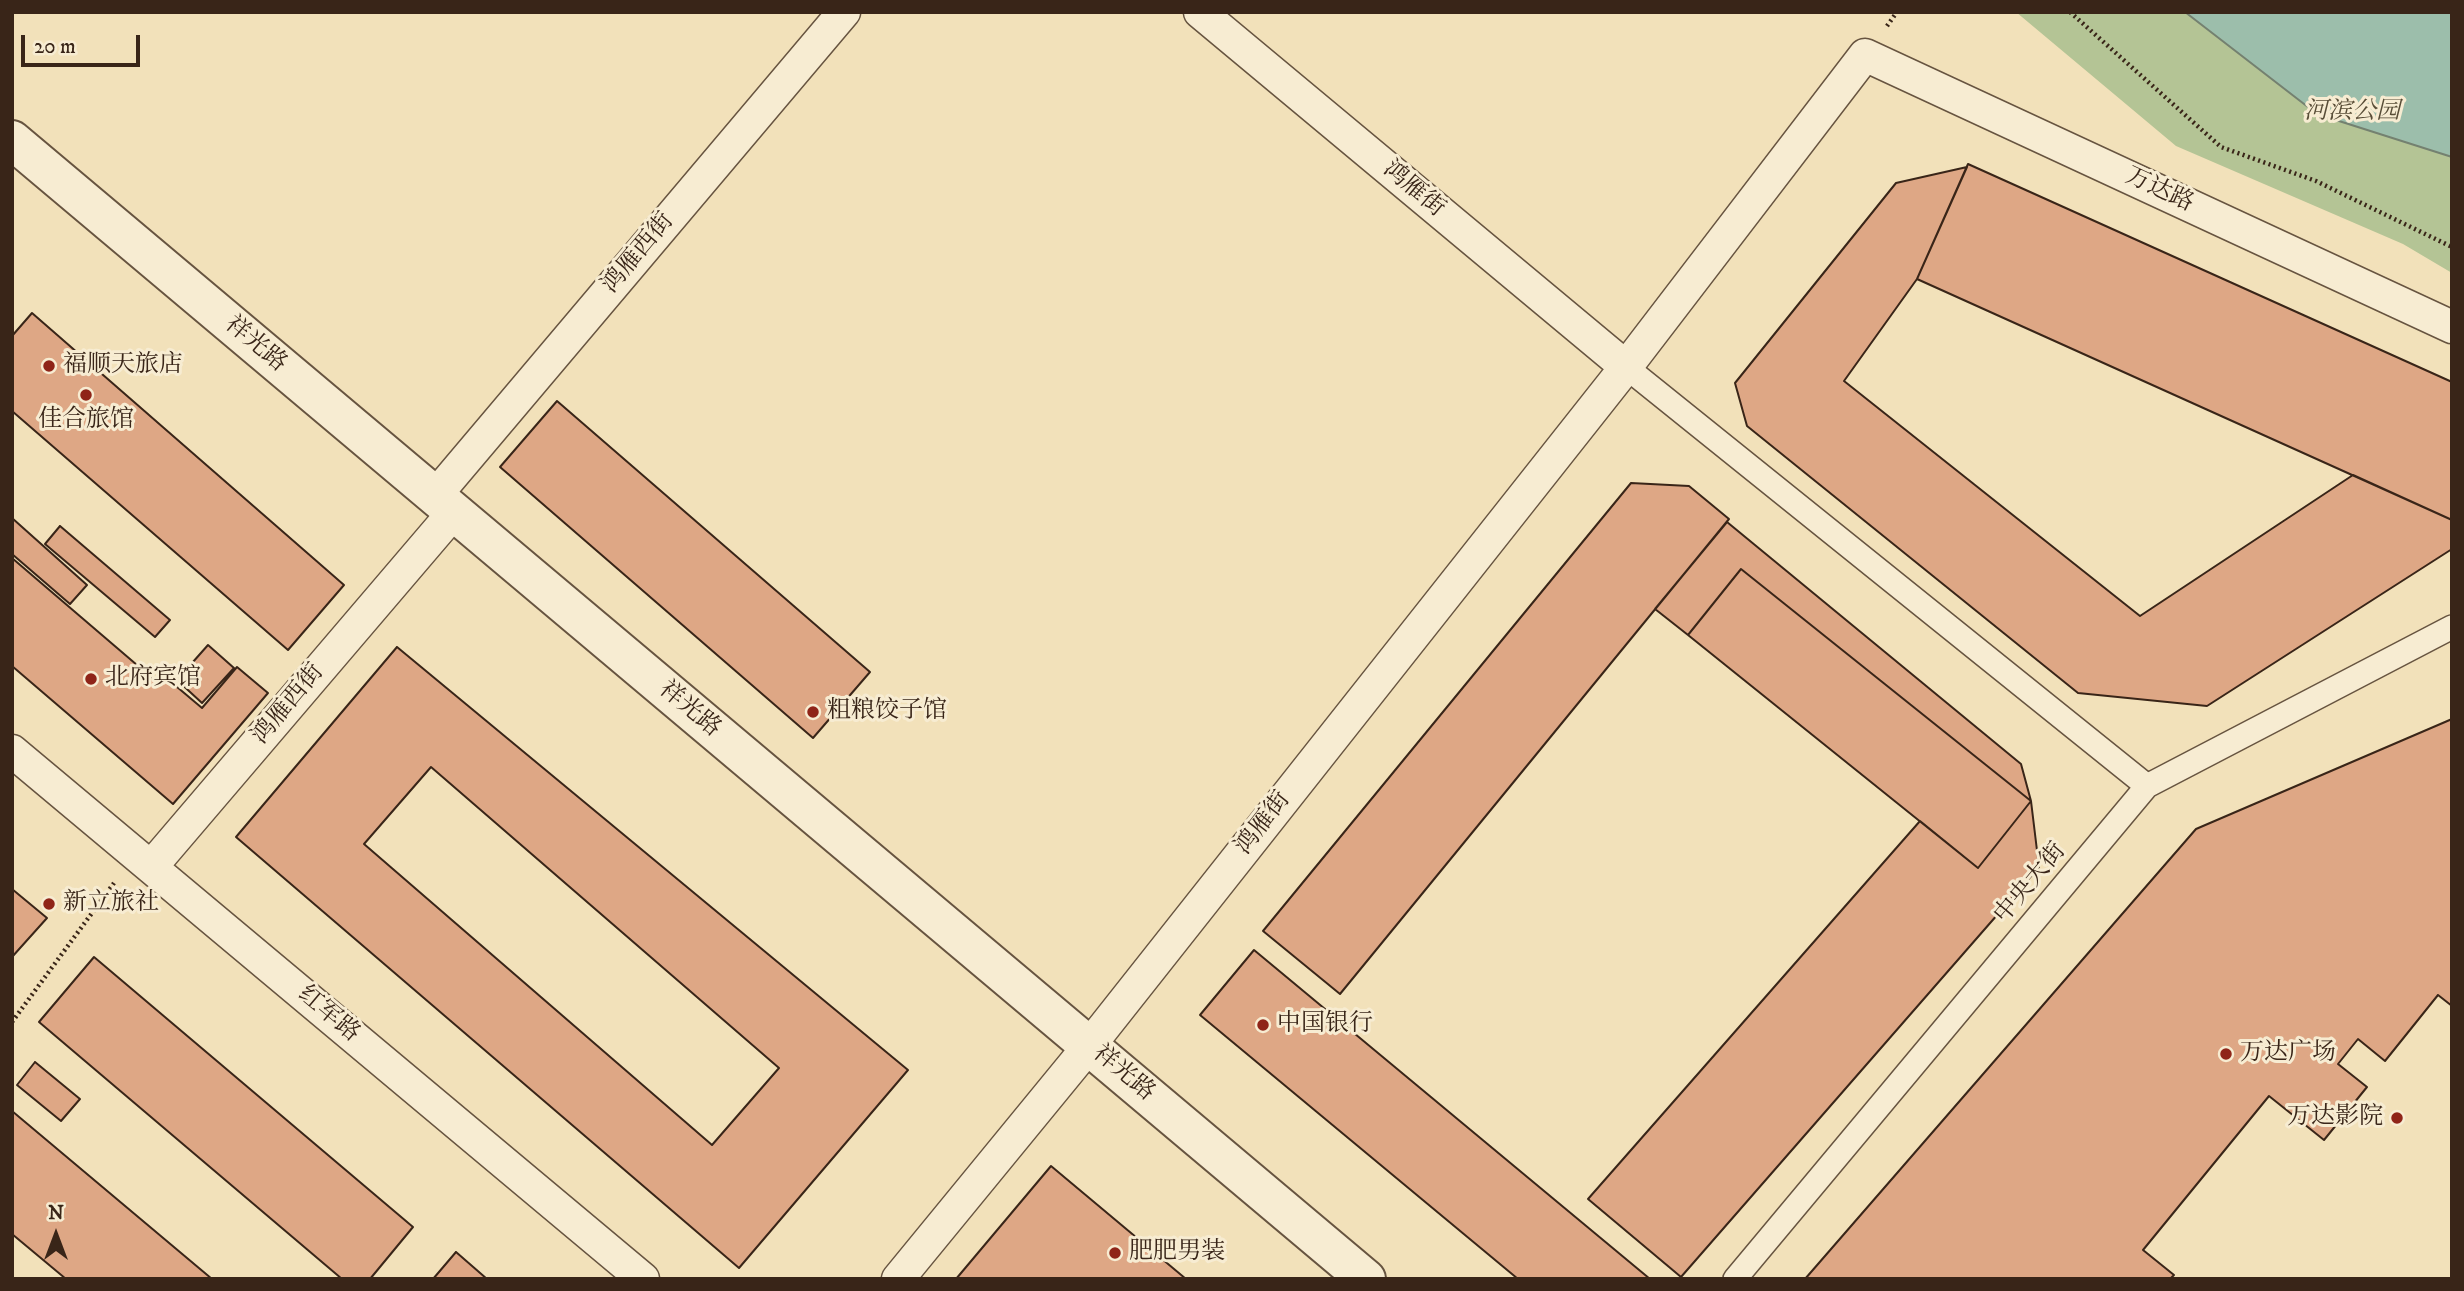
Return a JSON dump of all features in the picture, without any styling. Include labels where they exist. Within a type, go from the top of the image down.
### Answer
[{"type":"street","name":"鸿雁西街","points":[[143,860],[444,504],[844,12]]},
{"type":"street","name":"鸿雁街","points":[[1200,12],[1626,367]]},
{"type":"street","name":"鸿雁街","points":[[898,1279],[1089,1046],[1626,367],[1865,55]]},
{"type":"street","name":"万达路","points":[[1865,55],[2452,327]]},
{"type":"street","name":"祥光路","points":[[12,140],[1366,1279]]},
{"type":"street","points":[[1626,367],[2147,786]]},
{"type":"street","name":"中央大街","points":[[1735,1279],[2147,786],[2452,627]]},
{"type":"street","name":"红军路","points":[[12,751],[643,1279]]},
{"type":"path","points":[[2070,12],[2221,147],[2316,181],[2452,247]]},
{"type":"path","points":[[12,1022],[143,860]]},
{"type":"green space","name":"河滨公园","points":[[2016,12],[2452,12],[2452,273],[2403,244],[2176,146]]},
{"type":"shaded area","points":[[2185,12],[2452,12],[2452,157],[2317,114]]},
{"type":"building","points":[[1968,164],[2452,382],[2452,520],[1917,279]]},
{"type":"building","points":[[1967,167],[1917,279],[1844,381],[2140,616],[2353,475],[2452,520],[2452,549],[2207,706],[2078,693],[1747,426],[1735,383],[1896,183]]},
{"type":"building","points":[[32,313],[344,585],[288,650],[12,411],[12,336]]},
{"type":"building","points":[[557,401],[870,672],[813,738],[500,467]]},
{"type":"building","points":[[1631,483],[1689,486],[1729,519],[1340,994],[1263,931]]},
{"type":"building","points":[[12,518],[87,585],[70,604],[12,554]]},
{"type":"building","points":[[1727,522],[2021,764],[2031,801],[1741,569],[1688,635],[1655,609]]},
{"type":"building","points":[[60,526],[170,620],[155,637],[45,544]]},
{"type":"building","name":"北府宾馆","points":[[12,558],[158,683],[164,676],[202,708],[237,667],[268,693],[173,804],[12,666]]},
{"type":"building","points":[[1741,569],[2031,801],[1978,868],[1688,635]]},
{"type":"building","points":[[208,645],[234,668],[202,703],[177,680]]},
{"type":"building","points":[[397,647],[908,1070],[739,1268],[236,837]],"holes":[[[431,767],[779,1068],[712,1145],[364,844]]]},
{"type":"building","name":"万达广场","points":[[2452,719],[2452,1279],[1805,1279],[2196,829]]},
{"type":"building","points":[[2031,801],[2039,867],[1681,1277],[1588,1199],[1920,821],[1978,868]]},
{"type":"building","points":[[12,889],[47,918],[12,957]]},
{"type":"building","points":[[1254,950],[1650,1279],[1518,1279],[1200,1015]]},
{"type":"building","points":[[94,957],[413,1227],[370,1279],[342,1279],[39,1022]]},
{"type":"building","name":"万达影院","points":[[2438,995],[2452,1006],[2452,1279],[2170,1279],[2174,1275],[2143,1250],[2269,1096],[2324,1140],[2367,1087],[2338,1064],[2358,1039],[2385,1061]]},
{"type":"building","points":[[35,1062],[80,1099],[61,1121],[17,1085]]},
{"type":"building","points":[[12,1111],[212,1279],[66,1279],[12,1234]]},
{"type":"building","points":[[1051,1166],[1186,1279],[956,1279]]},
{"type":"building","points":[[456,1252],[487,1279],[433,1279]]},
{"type":"place","name":"福顺天旅店","points":[[49,366]]},
{"type":"place","name":"佳合旅馆","points":[[86,395]]},
{"type":"place","name":"北府宾馆","points":[[91,679]]},
{"type":"place","name":"粗粮饺子馆","points":[[813,712]]},
{"type":"place","name":"新立旅社","points":[[49,904]]},
{"type":"place","name":"中国银行","points":[[1263,1025]]},
{"type":"place","name":"万达广场","points":[[2226,1054]]},
{"type":"place","name":"万达影院","points":[[2397,1118]]},
{"type":"place","name":"肥肥男装","points":[[1115,1253]]}]
